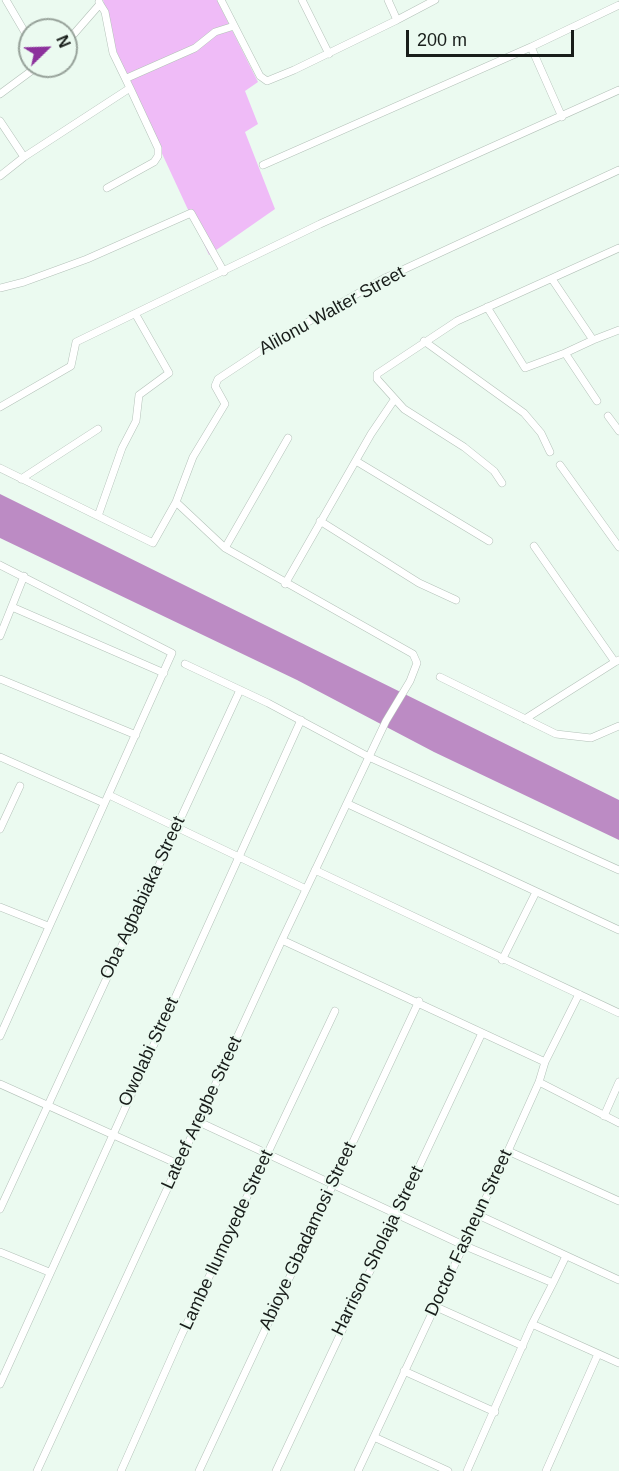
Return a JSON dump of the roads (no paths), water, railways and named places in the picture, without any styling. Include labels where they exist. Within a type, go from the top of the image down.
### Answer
[{"type":"street","points":[[6,0],[18,20]]},
{"type":"street","points":[[221,0],[260,76],[267,81],[272,81],[329,54],[435,0]]},
{"type":"street","points":[[303,0],[329,54]]},
{"type":"street","points":[[388,0],[397,20]]},
{"type":"street","points":[[78,28],[99,2],[105,12],[113,53],[127,78],[158,148],[158,156],[154,162],[107,188]]},
{"type":"street","points":[[263,165],[531,47],[619,5]]},
{"type":"street","points":[[127,78],[195,48],[214,32],[234,26]]},
{"type":"street","points":[[531,47],[562,117]]},
{"type":"street","points":[[0,94],[22,78]]},
{"type":"street","points":[[0,176],[24,157],[130,88]]},
{"type":"street","points":[[0,407],[71,366],[76,342],[136,315],[320,224],[619,90]]},
{"type":"street","points":[[0,121],[24,157]]},
{"type":"street","name":"Alilonu Walter Street","points":[[98,516],[153,543],[176,502],[193,457],[225,404],[215,386],[218,379],[280,338],[383,279],[619,170]]},
{"type":"street","points":[[0,288],[87,259],[190,213],[224,272]]},
{"type":"street","points":[[502,483],[494,471],[464,447],[416,418],[394,400],[377,379],[377,374],[457,321],[618,251]]},
{"type":"street","points":[[552,279],[593,340]]},
{"type":"street","points":[[487,307],[525,368],[619,330]]},
{"type":"street","points":[[0,468],[98,516],[122,448],[136,422],[139,395],[169,373],[136,315]]},
{"type":"street","points":[[424,341],[524,413],[541,433],[550,452]]},
{"type":"street","points":[[565,353],[597,400]]},
{"type":"street","points":[[176,502],[225,549],[285,584],[320,521],[394,400]]},
{"type":"street","points":[[608,416],[619,431]]},
{"type":"street","points":[[21,478],[98,429]]},
{"type":"street","points":[[225,549],[288,438]]},
{"type":"street","points":[[356,461],[489,542]]},
{"type":"street","points":[[560,465],[619,547]]},
{"type":"street","points":[[320,521],[419,583],[456,600]]},
{"type":"street","points":[[525,718],[617,661],[534,546]]},
{"type":"street","points":[[0,565],[172,653],[0,1036]]},
{"type":"street","points":[[0,636],[24,576]]},
{"type":"street","name":"Lateef Aregbe Street","points":[[37,1471],[282,940],[369,757],[410,681],[417,663],[413,654],[285,584]]},
{"type":"street","points":[[12,608],[164,674]]},
{"type":"street","points":[[185,664],[301,720],[369,757],[572,846],[619,870]]},
{"type":"street","points":[[440,677],[556,734],[591,738],[619,726]]},
{"type":"street","points":[[0,679],[136,735]]},
{"type":"street","name":"Oba Agbabiaka Street","points":[[0,1209],[240,690]]},
{"type":"street","name":"Owolabi Street","points":[[0,1384],[301,720]]},
{"type":"street","points":[[0,757],[104,803]]},
{"type":"street","points":[[0,830],[20,786]]},
{"type":"street","points":[[109,795],[239,855],[306,889]]},
{"type":"street","points":[[348,804],[619,930]]},
{"type":"street","points":[[315,870],[502,960],[619,1013]]},
{"type":"street","points":[[502,960],[536,892]]},
{"type":"street","points":[[0,907],[48,926]]},
{"type":"street","points":[[282,940],[419,1001],[545,1062]]},
{"type":"street","name":"Doctor Fasheun Street","points":[[358,1471],[476,1214],[540,1082],[545,1062],[579,994]]},
{"type":"street","name":"Abioye Gbadamosi Street","points":[[199,1471],[419,1001]]},
{"type":"street","name":"Lambe Ilumoyede Street","points":[[121,1471],[335,1011]]},
{"type":"street","name":"Harrison Sholaja Street","points":[[276,1471],[482,1033]]},
{"type":"street","points":[[540,1082],[619,1123]]},
{"type":"street","points":[[604,1116],[619,1082]]},
{"type":"street","points":[[0,1084],[178,1164]]},
{"type":"street","points":[[199,1122],[463,1245],[553,1283]]},
{"type":"street","points":[[508,1151],[619,1201]]},
{"type":"street","points":[[476,1214],[619,1280]]},
{"type":"street","points":[[0,1252],[49,1272]]},
{"type":"street","points":[[467,1471],[532,1324],[566,1256]]},
{"type":"street","points":[[434,1306],[523,1346]]},
{"type":"street","points":[[532,1324],[619,1363]]},
{"type":"street","points":[[546,1471],[598,1354]]},
{"type":"street","points":[[404,1371],[495,1412]]},
{"type":"street","points":[[374,1437],[448,1471]]}]
